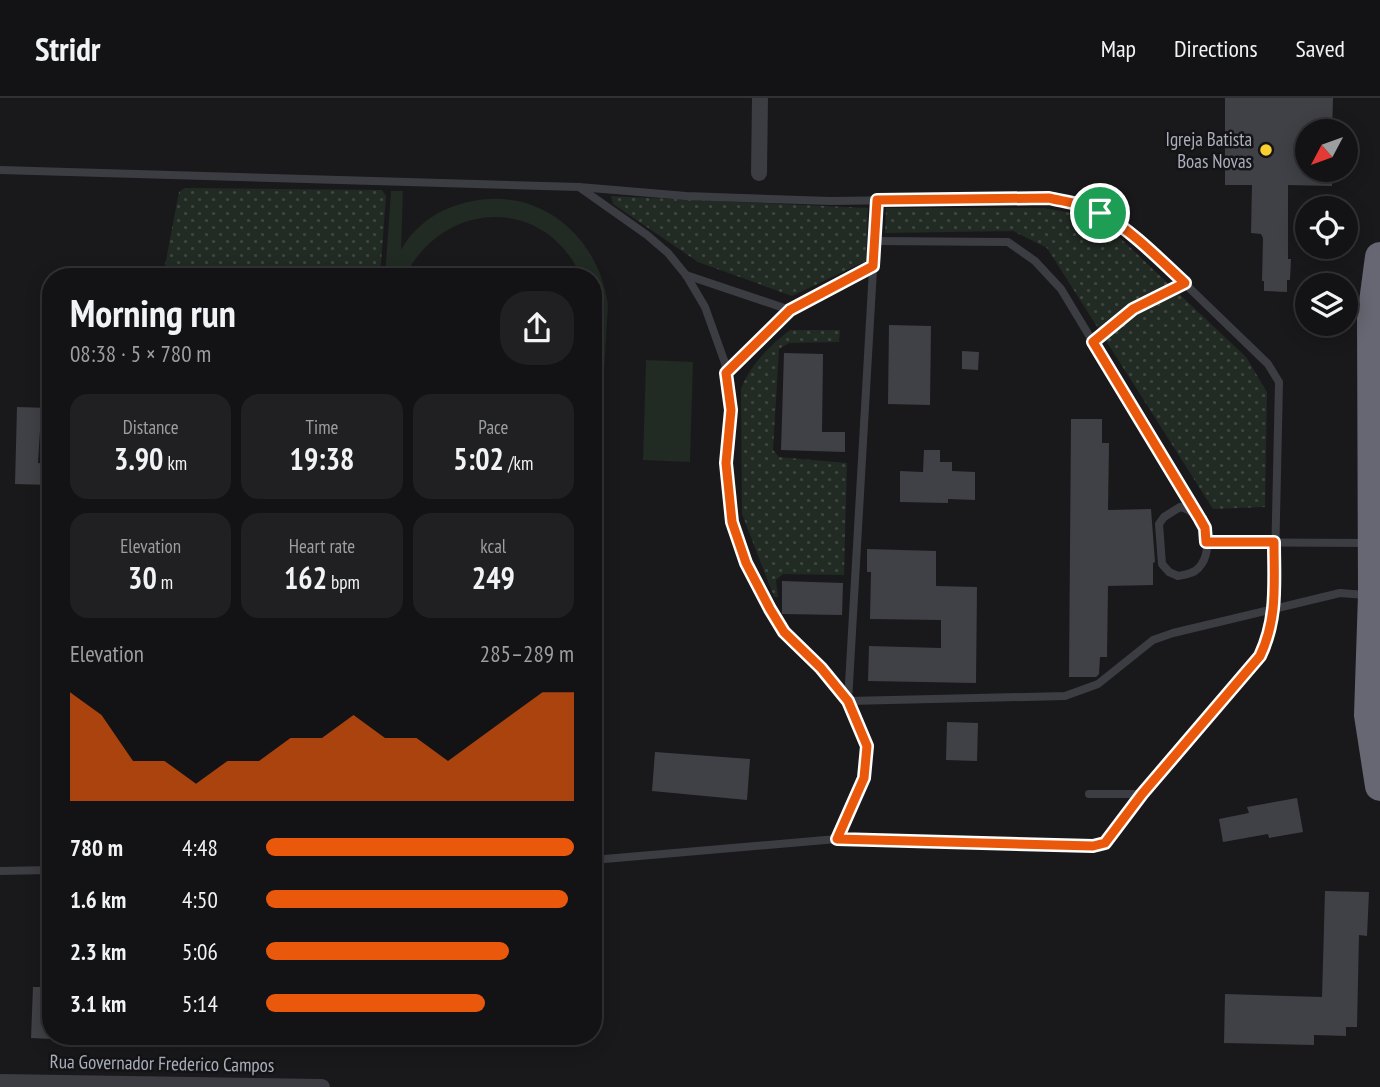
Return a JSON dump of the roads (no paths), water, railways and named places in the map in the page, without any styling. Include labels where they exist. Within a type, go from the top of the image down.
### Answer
[{"type":"highway","points":[[1380,257],[1376,313],[1373,544],[1376,611],[1369,715],[1380,786]]},
{"type":"street","points":[[759,173],[760,98]]},
{"type":"street","name":"Rua Governador Frederico Campos","points":[[0,1082],[322,1087]]},
{"type":"lane","points":[[0,170],[579,187],[685,196],[877,200],[1049,198],[1083,205],[1100,213],[1150,250],[1268,364],[1279,382],[1274,608],[1270,635],[1260,656],[1142,794],[1105,843],[1093,846],[837,839],[602,859]]},
{"type":"lane","points":[[579,187],[668,253],[686,275],[705,307],[726,373],[731,410],[726,463],[730,510],[746,563],[784,632],[821,668],[848,701],[867,746],[864,778],[837,839]]},
{"type":"lane","points":[[848,701],[877,200]]},
{"type":"lane","points":[[874,241],[1008,242],[1035,261],[1061,289],[1200,519],[1205,528],[1204,556],[1194,572],[1178,576],[1169,572],[1162,564],[1159,524],[1164,517],[1180,507],[1187,508],[1200,519]]},
{"type":"lane","points":[[726,373],[790,310],[873,266]]},
{"type":"lane","points":[[686,275],[790,310]]},
{"type":"lane","points":[[1093,342],[1133,309],[1185,283]]},
{"type":"lane","points":[[1206,542],[1373,544]]},
{"type":"lane","points":[[848,701],[1065,696],[1098,684],[1153,640],[1173,633],[1340,593],[1376,611]]},
{"type":"lane","points":[[1089,794],[1142,794]]},
{"type":"lane","points":[[0,871],[42,870]]},
{"type":"place","name":"Igreja Batista Boas Novas","points":[[1266,150]]}]
